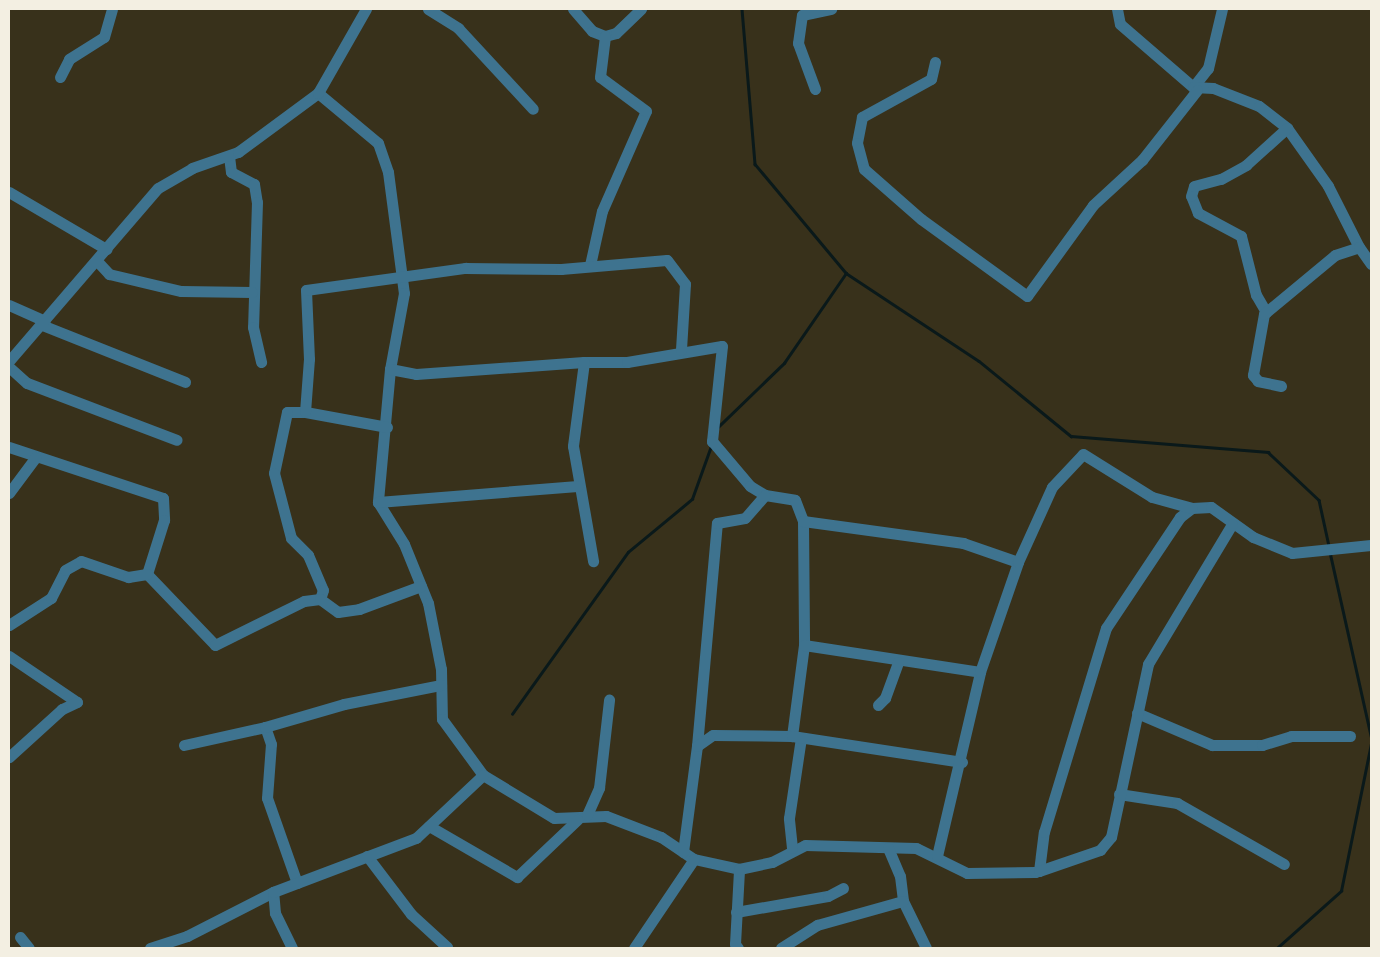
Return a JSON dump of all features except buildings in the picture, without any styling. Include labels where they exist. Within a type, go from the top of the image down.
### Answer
[{"type":"street","points":[[60,77],[69,59],[104,37],[112,9]]},
{"type":"street","points":[[9,361],[44,323],[158,188],[192,168],[229,156],[318,93],[366,9]]},
{"type":"street","points":[[428,9],[458,28],[533,109]]},
{"type":"street","points":[[573,9],[592,31],[605,36],[616,34],[641,9]]},
{"type":"street","points":[[815,89],[798,43],[802,16],[831,9]]},
{"type":"street","points":[[1117,9],[1120,24],[1195,88],[1213,88],[1259,106],[1287,128],[1328,186],[1358,247],[1371,264]]},
{"type":"street","points":[[935,62],[931,78],[862,116],[857,143],[864,169],[921,219],[1027,296],[1093,205],[1142,160],[1195,88],[1208,68],[1222,9]]},
{"type":"street","points":[[590,265],[602,211],[646,110],[600,77],[605,36]]},
{"type":"street","points":[[318,93],[378,143],[388,172],[404,275],[390,369],[387,427],[378,502],[422,586],[442,685],[445,726],[483,774],[554,818],[619,820],[683,852],[694,860],[739,869],[772,862],[792,848],[916,848],[937,856],[967,873],[1010,876],[1039,871],[1100,850],[1111,837],[1148,664],[1232,524]]},
{"type":"street","points":[[1266,312],[1256,295],[1241,236],[1198,212],[1191,196],[1194,186],[1221,179],[1246,165],[1287,128]]},
{"type":"street","points":[[229,156],[231,172],[254,184],[252,327],[261,362]]},
{"type":"street","points":[[9,192],[106,249]]},
{"type":"street","points":[[1281,386],[1258,381],[1253,375],[1266,312],[1335,255],[1358,247]]},
{"type":"street","points":[[97,261],[109,274],[181,291],[252,292]]},
{"type":"street","points":[[305,412],[309,359],[306,290],[465,268],[671,261],[685,284],[681,350]]},
{"type":"street","points":[[9,306],[44,323],[185,382]]},
{"type":"street","points":[[390,369],[416,374],[584,362],[627,362],[681,350],[722,346],[712,440],[750,486],[765,495],[795,500],[803,520],[804,645],[789,818],[792,848]]},
{"type":"street","points":[[584,362],[573,446],[577,486],[593,562]]},
{"type":"street","points":[[9,367],[27,383],[176,440]]},
{"type":"street","points":[[320,599],[324,590],[308,555],[291,538],[274,473],[287,412],[305,412],[387,427]]},
{"type":"street","points":[[9,447],[35,458],[163,498],[164,520],[147,574]]},
{"type":"street","points":[[937,856],[962,762],[980,672],[1018,562],[1052,487],[1083,454],[1152,496],[1192,508],[1211,507],[1232,524],[1292,553],[1371,544]]},
{"type":"street","points":[[9,493],[35,458]]},
{"type":"street","points":[[378,502],[577,486]]},
{"type":"street","points":[[683,852],[697,746],[717,523],[745,518],[765,495]]},
{"type":"street","points":[[1039,871],[1044,832],[1106,628],[1180,517],[1192,508]]},
{"type":"street","points":[[803,520],[963,543],[1018,562]]},
{"type":"street","points":[[9,625],[51,598],[65,570],[81,561],[128,577],[147,574]]},
{"type":"street","points":[[147,574],[215,645],[304,601],[320,599],[338,612],[359,610],[422,586]]},
{"type":"street","points":[[804,645],[898,662],[980,672]]},
{"type":"street","points":[[9,656],[77,702],[62,709],[9,758]]},
{"type":"street","points":[[878,705],[885,698],[898,662]]},
{"type":"street","points":[[184,745],[265,727],[344,704],[442,685]]},
{"type":"street","points":[[429,826],[516,877],[582,818],[599,788],[609,700]]},
{"type":"street","points":[[1137,713],[1212,745],[1262,745],[1290,736],[1350,736]]},
{"type":"street","points":[[265,727],[271,744],[267,798],[297,883]]},
{"type":"street","points":[[697,746],[713,736],[796,737],[962,762]]},
{"type":"street","points":[[150,948],[187,936],[273,892],[416,838],[483,774]]},
{"type":"street","points":[[1119,794],[1177,803],[1284,864]]},
{"type":"street","points":[[888,848],[900,876],[903,901],[926,948]]},
{"type":"street","points":[[367,856],[410,914],[447,947]]},
{"type":"street","points":[[634,948],[694,860]]},
{"type":"street","points":[[738,948],[736,912],[739,869]]},
{"type":"street","points":[[736,912],[828,896],[843,888]]},
{"type":"street","points":[[273,892],[275,913],[292,948]]},
{"type":"street","points":[[781,948],[817,925],[903,901]]},
{"type":"street","points":[[20,937],[29,948]]},
{"type":"waterway","points":[[742,9],[755,164],[846,273],[979,361],[1071,436],[1268,452],[1319,500],[1329,546]]},
{"type":"waterway","points":[[718,427],[784,363],[846,273]]},
{"type":"waterway","points":[[512,714],[628,552],[692,499],[711,446]]},
{"type":"waterway","points":[[1330,552],[1371,736]]},
{"type":"waterway","points":[[1277,948],[1341,891],[1371,743]]}]
